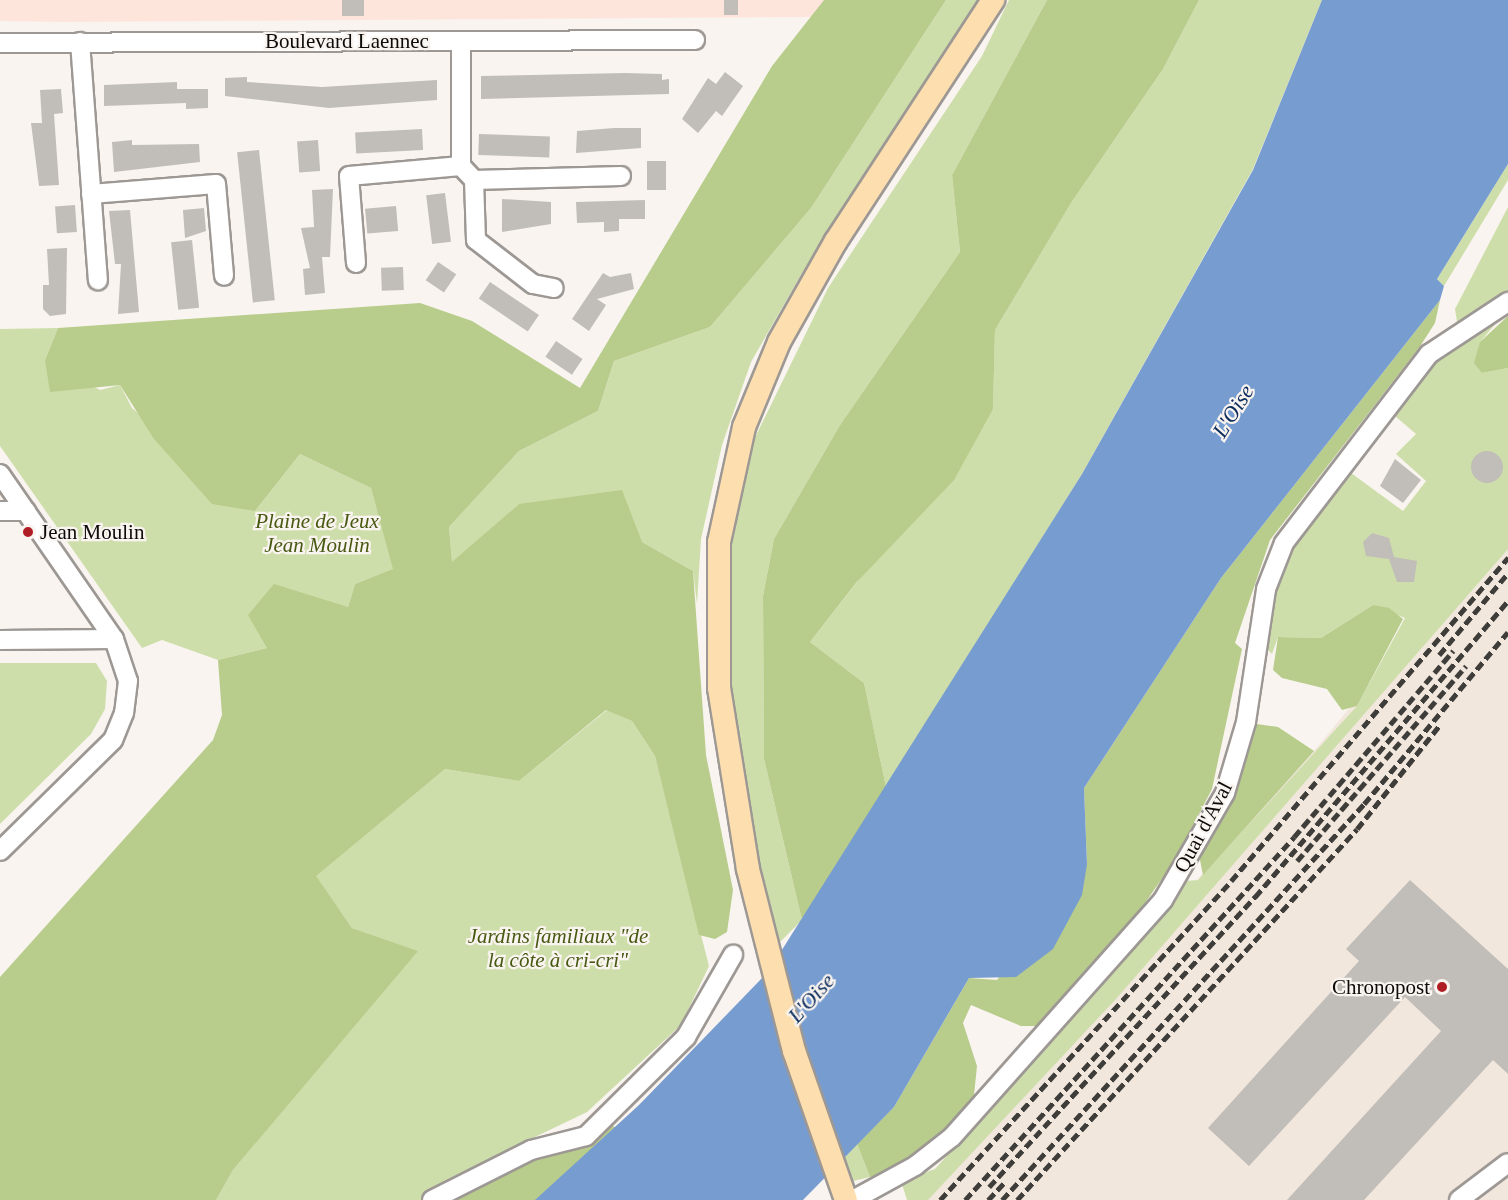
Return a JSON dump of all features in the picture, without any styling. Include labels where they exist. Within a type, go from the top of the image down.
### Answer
[{"type":"main road","points":[[846,1200],[782,1008],[744,845],[721,706],[715,607],[725,504],[744,427],[771,357],[811,282],[993,0]]},
{"type":"street","points":[[461,40],[461,166],[474,180],[473,227],[479,246],[533,284],[554,288]]},
{"type":"street","name":"Boulevard Laennec","points":[[0,43],[695,40]]},
{"type":"street","points":[[80,42],[98,280]]},
{"type":"street","points":[[356,263],[349,176],[461,166]]},
{"type":"street","points":[[474,180],[621,177]]},
{"type":"street","points":[[91,194],[216,184],[224,276]]},
{"type":"street","name":"Quai d'Aval","points":[[853,1200],[915,1166],[952,1137],[1162,900],[1203,837],[1231,775],[1273,563],[1317,496],[1442,342],[1508,302]]},
{"type":"street","points":[[0,474],[114,639],[128,681],[118,732],[0,851]]},
{"type":"street","points":[[0,511],[26,511]]},
{"type":"street","points":[[0,640],[114,639]]},
{"type":"street","points":[[432,1200],[531,1150],[586,1136],[686,1037],[733,956]]},
{"type":"street","points":[[1459,1200],[1508,1163]]},
{"type":"shaded area","points":[[0,0],[824,0],[813,17],[65,22],[0,21]]},
{"type":"shaded area","points":[[1508,513],[1508,1200],[907,1200],[1320,744]]},
{"type":"green space","points":[[824,0],[946,0],[811,208],[710,327],[614,361],[598,411],[519,451],[449,527],[452,562],[519,504],[622,490],[642,542],[693,571],[706,755],[733,890],[727,932],[715,939],[699,935],[655,756],[632,721],[606,710],[519,781],[445,769],[316,876],[352,928],[418,951],[233,1170],[216,1200],[0,1200],[0,977],[213,740],[222,715],[218,660],[267,648],[248,615],[274,584],[348,607],[355,584],[393,569],[371,488],[300,454],[255,511],[212,504],[154,439],[120,385],[50,392],[45,360],[58,328],[420,303],[472,321],[580,388],[772,66]]},
{"type":"green space","points":[[946,0],[980,0],[801,275],[751,362],[722,445],[701,539],[697,604],[693,571],[642,542],[519,504],[452,563],[449,527],[519,451],[598,411],[614,361],[710,327],[811,208]]},
{"type":"green space","points":[[1009,0],[1047,0],[952,175],[960,252],[840,425],[774,539],[763,596],[764,759],[802,920],[775,947],[736,755],[725,671],[730,538],[745,458],[828,288],[982,56]]},
{"type":"green space","points":[[1047,0],[1199,0],[1163,69],[1071,203],[995,330],[993,409],[954,480],[856,583],[810,642],[864,683],[886,787],[802,920],[764,759],[763,596],[774,539],[840,425],[960,252],[952,175]]},
{"type":"green space","points":[[1199,0],[1322,0],[1253,169],[1082,474],[886,787],[864,683],[810,642],[993,409],[995,330],[1071,203],[1163,69]]},
{"type":"green space","points":[[1508,164],[1508,180],[1444,286],[1437,279]]},
{"type":"green space","points":[[1508,207],[1508,292],[1457,322],[1455,309]]},
{"type":"green space","points":[[1440,300],[1435,323],[1419,348],[1270,540],[1235,643],[1242,649],[1212,789],[1175,860],[1131,923],[1037,1026],[1021,1026],[971,1005],[963,1023],[977,1066],[974,1095],[946,1130],[888,1173],[870,1177],[857,1144],[894,1107],[969,978],[997,980],[1087,864],[1084,788],[1221,578]]},
{"type":"green space","points":[[1508,316],[1508,368],[1482,373],[1474,363],[1480,342]]},
{"type":"green space","points":[[1497,322],[1480,342],[1482,373],[1508,368],[1508,549],[1116,999],[928,1200],[907,1200],[901,1181],[935,1169],[1104,983],[1185,881],[1198,880],[1357,706],[1405,618],[1373,605],[1321,638],[1278,637],[1272,654],[1264,646],[1267,604],[1293,543],[1351,473],[1403,511],[1426,481],[1396,454],[1416,434],[1395,416],[1443,348]]},
{"type":"green space","name":"Plaine de Jeux Jean Moulin","points":[[58,328],[45,360],[100,390],[120,385],[132,408],[255,511],[300,454],[371,488],[394,569],[355,584],[348,607],[322,602],[267,648],[218,660],[162,640],[142,648],[0,446],[0,329]]},
{"type":"green space","points":[[1373,605],[1389,608],[1403,619],[1357,706],[1342,710],[1327,689],[1282,678],[1273,670],[1278,637],[1321,638]]},
{"type":"green space","points":[[0,663],[96,663],[107,681],[105,709],[91,734],[0,824]]},
{"type":"green space","name":"Jardins familiaux \"de la côte à cri-cri\"","points":[[607,710],[632,721],[655,756],[709,966],[681,1025],[587,1112],[446,1180],[421,1200],[216,1200],[233,1170],[417,951],[352,928],[315,876],[445,769],[519,781]]},
{"type":"green space","points":[[1257,724],[1278,727],[1314,751],[1203,875],[1199,855]]},
{"type":"green space","points":[[608,1125],[620,1128],[550,1200],[432,1200]]},
{"type":"green space","points":[[857,1144],[870,1177],[853,1181],[843,1158]]},
{"type":"water","name":"L'Oise","points":[[1322,0],[1508,0],[1508,164],[1437,279],[1444,286],[1440,300],[1221,578],[1084,788],[1087,864],[1082,895],[1053,949],[1016,977],[969,978],[894,1107],[803,1200],[535,1200],[639,1105],[768,972],[1082,474],[1253,170]]},
{"type":"building","points":[[342,0],[364,0],[364,16],[342,16]]},
{"type":"building","points":[[724,0],[738,0],[738,15],[724,15]]},
{"type":"building","points":[[725,72],[743,86],[722,116],[716,111],[698,133],[682,119],[708,78],[716,84]]},
{"type":"building","points":[[662,74],[662,80],[669,79],[669,94],[481,99],[481,76]]},
{"type":"building","points":[[247,77],[247,82],[322,87],[437,80],[437,100],[329,108],[225,96],[225,78]]},
{"type":"building","points":[[177,82],[177,89],[208,89],[208,108],[186,109],[186,103],[104,106],[104,85]]},
{"type":"building","points":[[61,89],[63,113],[54,114],[59,185],[39,186],[31,123],[42,123],[40,90]]},
{"type":"building","points":[[641,128],[641,148],[576,153],[577,131]]},
{"type":"building","points":[[422,129],[423,150],[356,153],[355,133]]},
{"type":"building","points":[[479,134],[550,136],[549,157],[478,155]]},
{"type":"building","points":[[132,140],[132,145],[199,144],[200,162],[114,172],[112,142]]},
{"type":"building","points":[[318,140],[320,171],[299,172],[297,141]]},
{"type":"building","points":[[259,150],[275,300],[253,302],[237,152]]},
{"type":"building","points":[[647,161],[666,161],[666,190],[647,190]]},
{"type":"building","points":[[333,189],[330,257],[322,257],[325,293],[305,295],[303,269],[310,268],[301,228],[314,227],[312,190]]},
{"type":"building","points":[[445,193],[451,242],[432,244],[426,195]]},
{"type":"building","points":[[502,199],[551,202],[551,224],[502,232]]},
{"type":"building","points":[[645,200],[645,219],[619,219],[619,231],[604,232],[604,222],[577,223],[576,202]]},
{"type":"building","points":[[75,205],[77,232],[57,233],[55,206]]},
{"type":"building","points":[[396,206],[398,231],[367,234],[365,209]]},
{"type":"building","points":[[204,208],[206,231],[185,238],[183,210]]},
{"type":"building","points":[[130,210],[139,312],[118,314],[121,264],[115,264],[109,211]]},
{"type":"building","points":[[192,240],[199,308],[178,310],[171,242]]},
{"type":"building","points":[[67,248],[66,314],[50,316],[43,309],[43,285],[49,285],[47,249]]},
{"type":"building","points":[[438,262],[456,274],[444,293],[426,280]]},
{"type":"building","points":[[403,267],[404,290],[382,291],[381,268]]},
{"type":"building","points":[[603,273],[610,277],[631,273],[634,289],[597,299],[606,305],[589,331],[572,319]]},
{"type":"building","points":[[490,282],[539,315],[528,332],[479,299]]},
{"type":"building","points":[[556,341],[583,359],[572,375],[545,357]]},
{"type":"building","points":[[1487,451],[1498,456],[1503,467],[1498,478],[1487,483],[1476,478],[1471,467],[1476,456]]},
{"type":"building","points":[[1395,459],[1421,480],[1403,503],[1380,486]]},
{"type":"building","points":[[1372,533],[1389,538],[1394,557],[1417,561],[1414,582],[1397,582],[1389,559],[1366,556],[1363,542]]},
{"type":"building","points":[[1410,880],[1508,969],[1508,1074],[1493,1060],[1364,1200],[1287,1200],[1441,1031],[1405,997],[1249,1166],[1208,1128],[1359,961],[1346,949]]},
{"type":"railway","points":[[940,1200],[1231,881],[1508,558]]},
{"type":"railway","points":[[1439,655],[1508,573]]},
{"type":"railway","points":[[989,1187],[1255,897],[1508,601]]},
{"type":"railway","points":[[1002,1200],[1364,804],[1508,632]]},
{"type":"railway","points":[[965,1200],[1294,837],[1453,651]]},
{"type":"railway","points":[[1297,861],[1466,666]]},
{"type":"railway","points":[[1017,1200],[1357,829],[1439,726]]},
{"type":"railway","points":[[988,1200],[1004,1183]]},
{"type":"place","name":"Jean Moulin","points":[[28,532]]},
{"type":"place","name":"Chronopost","points":[[1442,987]]}]
